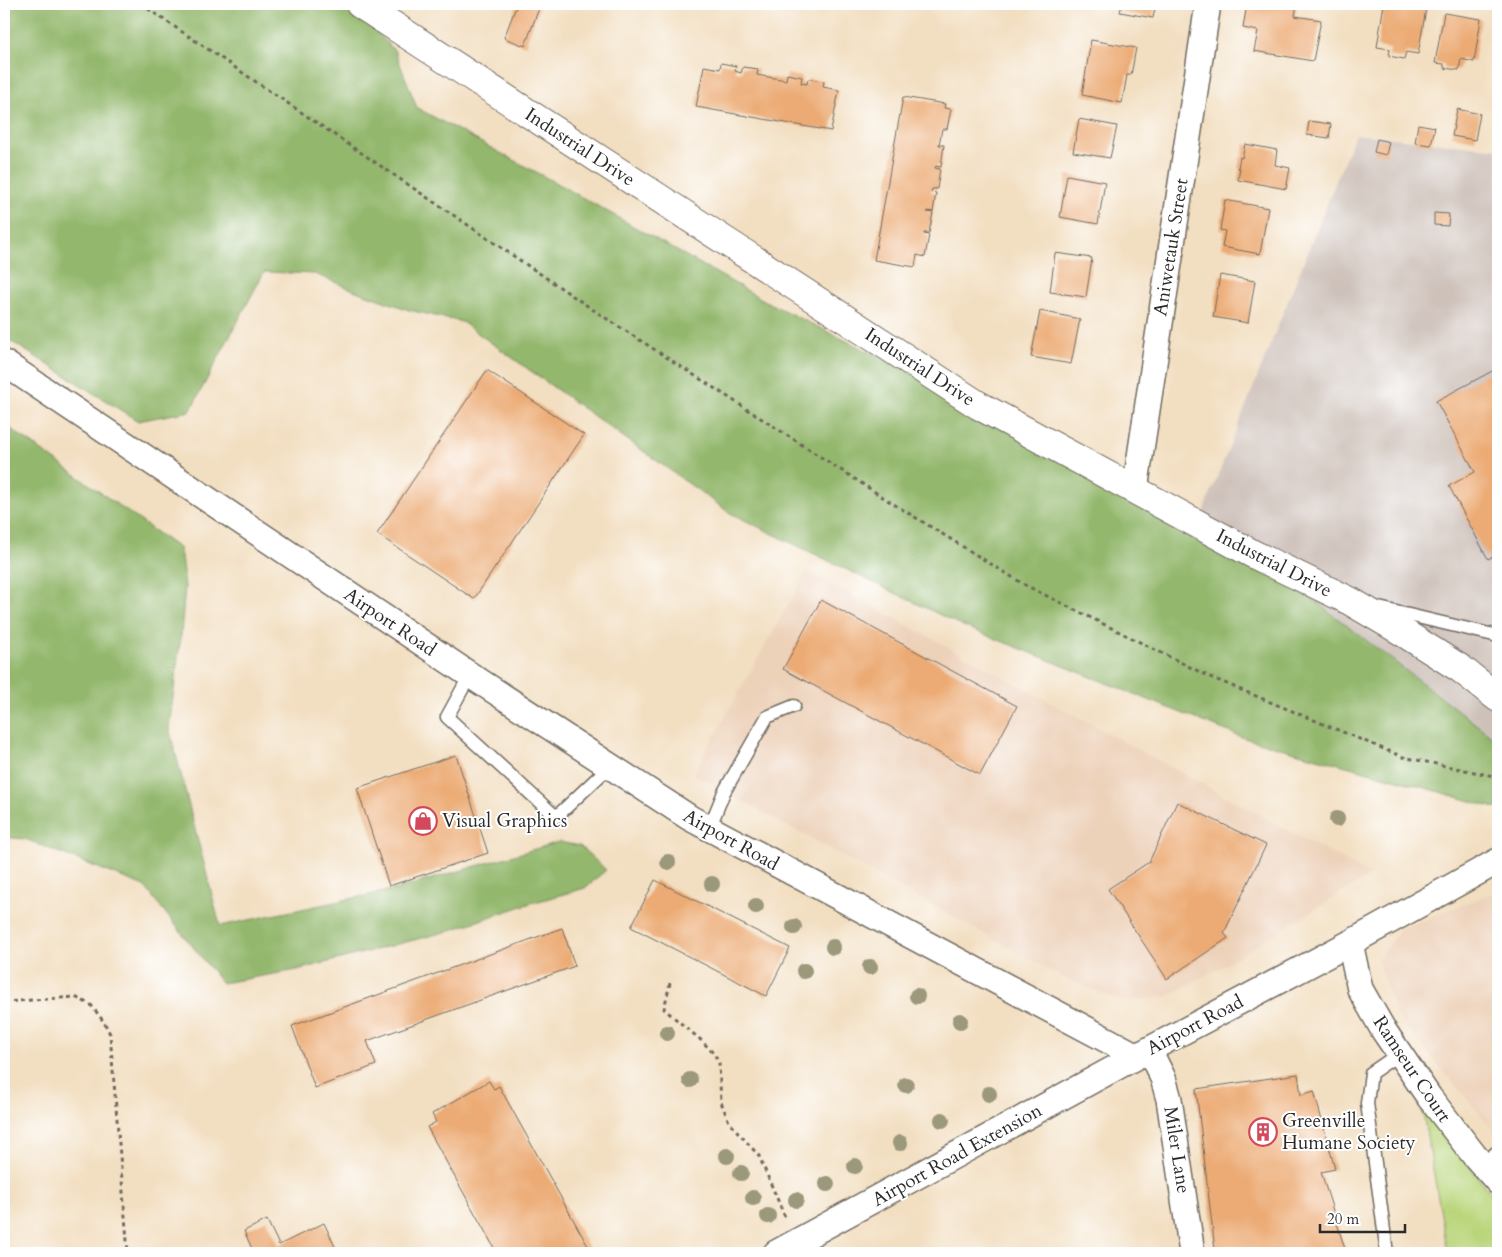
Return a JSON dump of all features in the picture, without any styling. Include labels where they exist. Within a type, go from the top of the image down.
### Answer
[{"type":"street","name":"Industrial Drive","points":[[360,4],[978,405],[1253,554],[1350,601],[1461,669],[1498,698]]},
{"type":"street","name":"Aniwetauk Street","points":[[1135,490],[1208,4]]},
{"type":"street","name":"Airport Road","points":[[4,364],[470,675],[709,829],[1143,1053],[1350,943],[1498,861]]},
{"type":"street","name":"Ramseur Court","points":[[1350,943],[1360,989],[1384,1030],[1429,1098],[1493,1166]]},
{"type":"street","name":"Airport Road Extension","points":[[776,1253],[1143,1053]]},
{"type":"street","name":"Miler Lane","points":[[1143,1053],[1163,1078],[1169,1099],[1192,1253]]},
{"type":"lane","points":[[1350,601],[1498,636]]},
{"type":"lane","points":[[470,675],[447,717],[556,817],[610,766]]},
{"type":"lane","points":[[709,829],[724,792],[767,717],[794,706]]},
{"type":"lane","points":[[1387,1253],[1367,1103],[1371,1073],[1400,1053]]},
{"type":"path","points":[[141,4],[598,313],[892,503],[1026,585],[1210,677],[1403,757],[1498,777]]},
{"type":"path","points":[[670,983],[664,1009],[702,1041],[715,1055],[718,1064],[721,1102],[730,1122],[759,1156],[786,1217]]},
{"type":"path","points":[[4,1002],[74,997],[91,1005],[104,1022],[110,1034],[128,1253]]},
{"type":"shaded area","points":[[1355,134],[1498,149],[1498,741],[1202,515]]},
{"type":"shaded area","points":[[807,571],[1371,875],[1223,966],[1168,996],[1125,1002],[1072,982],[693,774]]},
{"type":"shaded area","points":[[1498,891],[1498,1136],[1396,1015],[1377,960],[1402,928]]},
{"type":"green space","points":[[4,4],[350,4],[395,51],[417,108],[571,191],[771,304],[1202,515],[1498,741],[1498,809],[1244,738],[961,625],[730,513],[462,322],[409,310],[315,274],[264,272],[190,411],[138,421],[4,337]]},
{"type":"green space","points":[[4,424],[180,549],[185,587],[169,728],[220,926],[397,889],[559,842],[580,846],[606,870],[585,888],[528,904],[445,932],[297,970],[222,983],[144,886],[25,839],[4,837]]},
{"type":"green space","points":[[1422,1108],[1498,1202],[1498,1253],[1448,1253]]},
{"type":"building","points":[[517,4],[528,4],[539,8],[525,46],[504,38]]},
{"type":"building","points":[[1122,4],[1156,4],[1153,18],[1120,12]]},
{"type":"building","points":[[1247,4],[1297,4],[1295,16],[1321,20],[1313,61],[1254,51],[1258,31],[1243,28]]},
{"type":"building","points":[[1384,4],[1426,9],[1418,54],[1406,52],[1404,59],[1389,56],[1390,49],[1377,47]]},
{"type":"building","points":[[1444,13],[1481,19],[1474,62],[1461,59],[1459,70],[1444,68],[1444,64],[1435,63]]},
{"type":"building","points":[[1091,40],[1136,48],[1131,75],[1127,75],[1122,103],[1082,95]]},
{"type":"building","points":[[721,63],[736,66],[735,71],[741,73],[743,67],[758,69],[757,75],[786,80],[787,74],[802,77],[801,83],[807,84],[808,79],[824,81],[823,87],[839,90],[831,131],[696,107],[704,66],[720,69]]},
{"type":"building","points":[[903,97],[945,104],[944,108],[951,109],[947,129],[942,129],[939,145],[944,145],[941,167],[936,166],[935,168],[940,169],[937,189],[932,189],[931,192],[936,193],[933,212],[927,212],[933,213],[929,233],[924,233],[929,235],[925,257],[917,255],[915,267],[874,260]]},
{"type":"building","points":[[1457,109],[1480,114],[1475,140],[1452,136]]},
{"type":"building","points":[[1079,119],[1117,126],[1110,158],[1073,152]]},
{"type":"building","points":[[1309,121],[1331,124],[1329,138],[1307,135]]},
{"type":"building","points":[[1418,124],[1435,127],[1431,145],[1415,143]]},
{"type":"building","points":[[1377,139],[1389,142],[1386,155],[1374,152]]},
{"type":"building","points":[[1245,144],[1277,150],[1275,165],[1290,168],[1286,189],[1238,180],[1240,157],[1242,158]]},
{"type":"building","points":[[1067,175],[1105,182],[1098,224],[1060,217]]},
{"type":"building","points":[[1225,200],[1268,208],[1260,254],[1222,247],[1225,231],[1220,230]]},
{"type":"building","points":[[1434,213],[1449,214],[1448,226],[1434,225]]},
{"type":"building","points":[[1055,253],[1092,258],[1086,297],[1050,292]]},
{"type":"building","points":[[1220,275],[1255,281],[1248,323],[1213,317]]},
{"type":"building","points":[[1040,311],[1080,319],[1071,364],[1031,357]]},
{"type":"building","points":[[1498,368],[1498,554],[1488,559],[1449,486],[1475,472],[1436,401]]},
{"type":"building","points":[[487,370],[584,435],[474,599],[377,534]]},
{"type":"building","points":[[821,600],[1017,706],[980,775],[783,669]]},
{"type":"building","name":"Visual Graphics","points":[[456,755],[488,853],[389,886],[357,788]]},
{"type":"building","points":[[1177,802],[1266,845],[1224,933],[1228,938],[1167,979],[1108,889],[1149,862]]},
{"type":"building","points":[[655,880],[790,948],[766,996],[631,927]]},
{"type":"building","points":[[562,928],[575,966],[367,1041],[376,1065],[315,1088],[292,1026]]},
{"type":"building","name":"Greenville Humane Society","points":[[1298,1074],[1301,1095],[1314,1091],[1335,1169],[1321,1172],[1345,1249],[1331,1253],[1224,1253],[1223,1249],[1215,1250],[1196,1089]]},
{"type":"building","points":[[489,1081],[494,1089],[499,1086],[589,1248],[582,1251],[583,1253],[497,1253],[427,1127],[436,1122],[432,1114]]},
{"type":"building","points":[[267,1220],[279,1245],[324,1223],[338,1253],[254,1253],[244,1231]]},
{"type":"place","name":"Visual Graphics","points":[[423,821]]},
{"type":"place","name":"Greenville Humane Society","points":[[1263,1132]]}]
